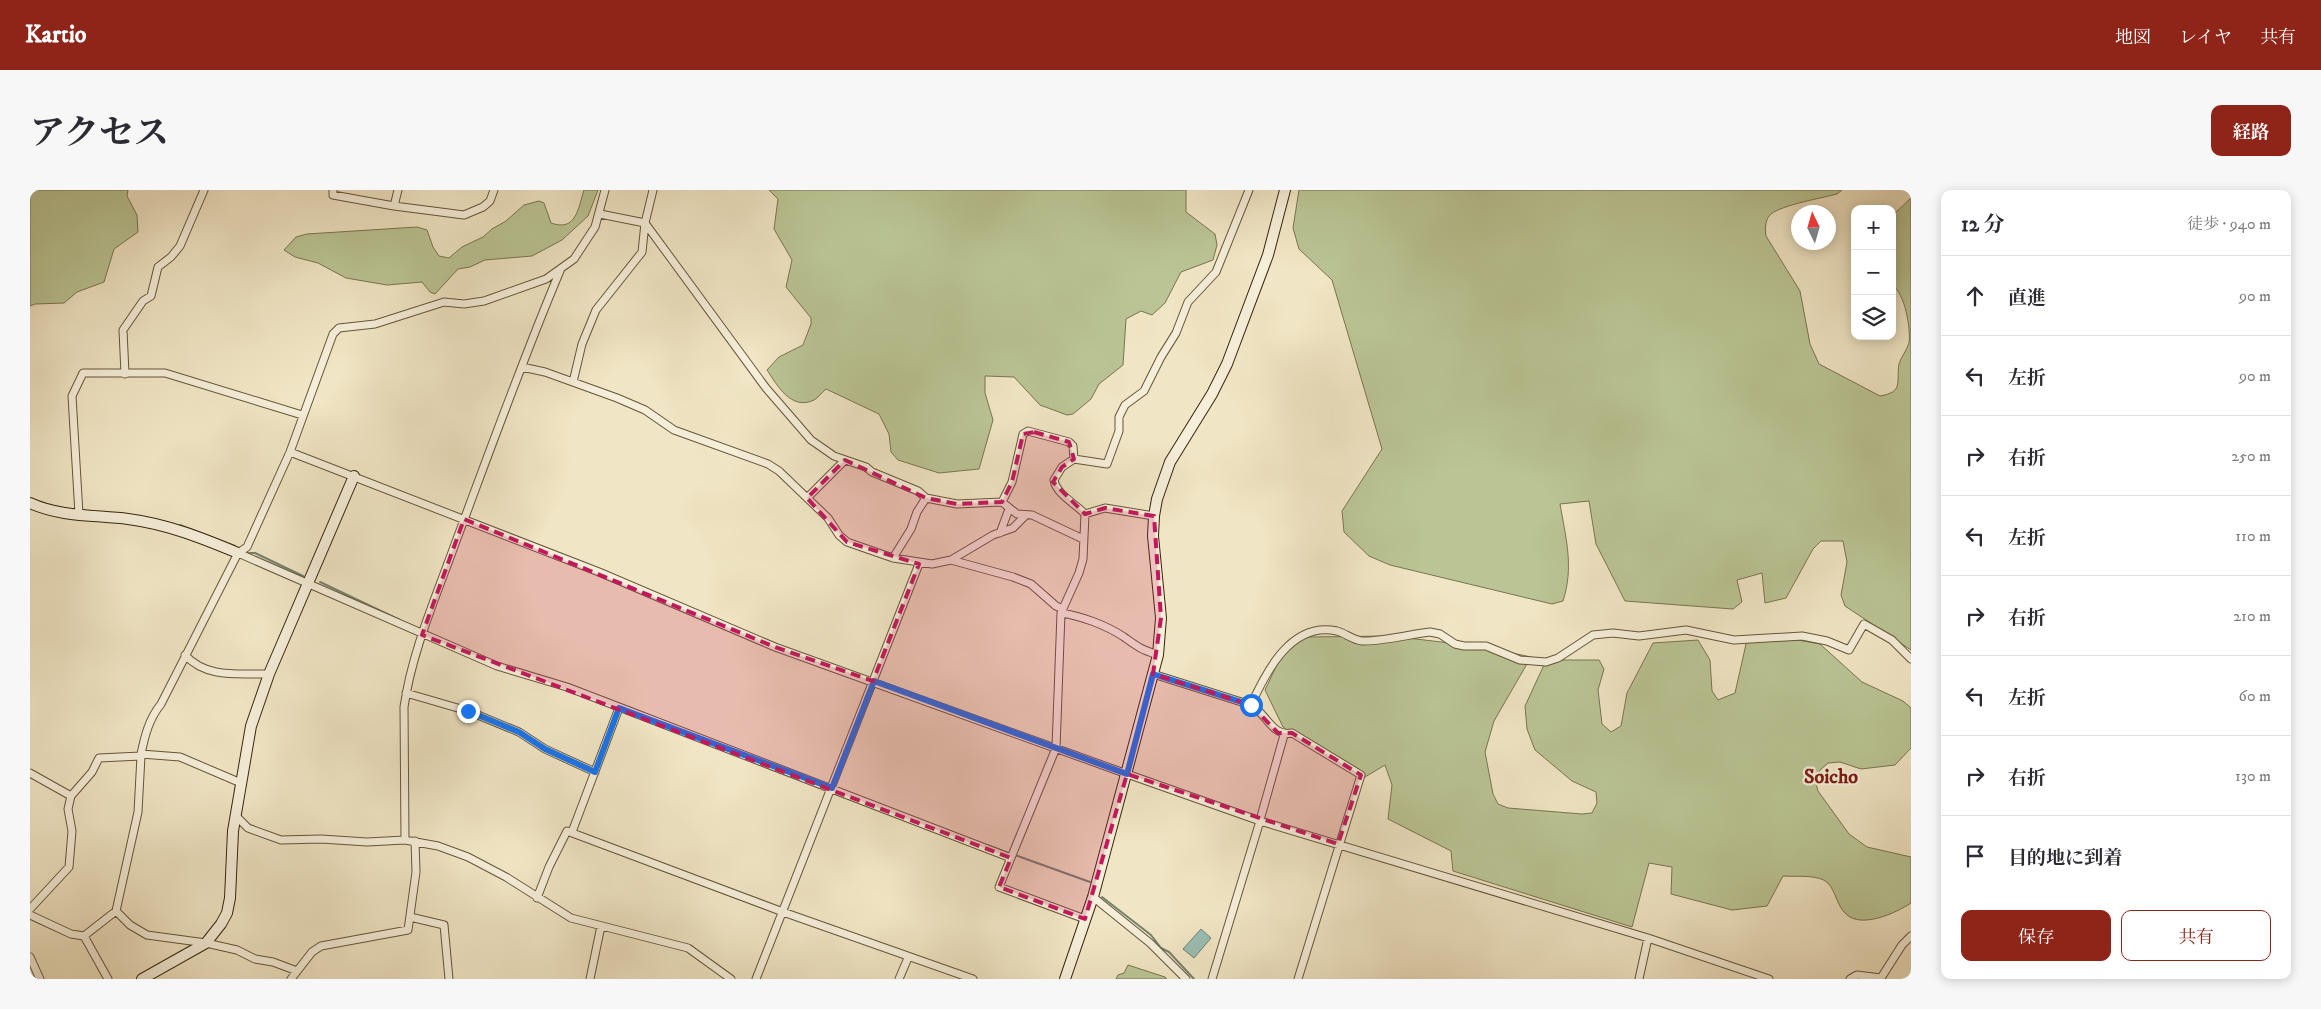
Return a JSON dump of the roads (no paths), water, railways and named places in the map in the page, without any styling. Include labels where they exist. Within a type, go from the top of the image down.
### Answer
[{"type":"street","points":[[125,374],[123,330],[143,301],[151,296],[158,267],[171,257],[180,246],[204,190]]},
{"type":"street","points":[[334,190],[333,195],[394,206],[464,215],[483,207],[490,201],[494,190]]},
{"type":"street","points":[[394,206],[398,190]]},
{"type":"street","points":[[30,915],[71,934],[84,936],[116,911],[138,812],[141,755],[145,734],[152,715],[161,704],[238,553],[247,547],[290,452],[333,334],[339,328],[375,324],[444,302],[464,304],[484,301],[524,288],[560,271],[574,260],[595,227],[605,190]]},
{"type":"street","points":[[573,382],[582,344],[596,310],[642,252],[645,223],[653,190]]},
{"type":"street","points":[[1085,919],[999,887],[1056,748],[1062,611],[1079,573],[1083,559],[1085,514],[1055,485],[1054,480],[1057,473],[1074,459],[1107,464],[1119,431],[1119,417],[1125,405],[1144,391],[1160,357],[1176,333],[1188,302],[1216,272],[1249,190]]},
{"type":"street","points":[[1065,979],[1093,897],[1158,655],[1161,618],[1153,536],[1154,516],[1170,462],[1212,394],[1226,364],[1277,229],[1285,190]]},
{"type":"street","points":[[600,214],[645,223],[766,388],[796,422],[800,430],[834,456],[918,491],[926,498],[957,504],[1002,502],[1009,509],[1026,515],[1032,515],[1083,539]]},
{"type":"street","points":[[405,840],[404,782],[406,759],[404,707],[406,693],[422,635],[464,519],[560,271]]},
{"type":"street","points":[[522,367],[573,382],[645,410],[674,430],[734,450],[768,464],[779,471],[828,518],[847,542],[893,558],[919,564],[932,564],[951,560],[993,535],[1013,528],[1026,515]]},
{"type":"street","points":[[80,514],[72,396],[83,373],[165,373],[302,415]]},
{"type":"street","points":[[1002,502],[1012,482],[1023,434],[1028,431],[1069,442],[1073,446],[1074,459]]},
{"type":"street","points":[[290,452],[599,572],[775,647],[874,681],[1127,774],[1260,820],[1648,938],[1769,979]]},
{"type":"street","points":[[807,498],[845,460]]},
{"type":"street","points":[[142,979],[206,942],[221,924],[227,913],[230,898],[235,815],[251,726],[269,674],[310,583],[354,476]]},
{"type":"street","points":[[893,558],[911,529],[917,512],[926,498]]},
{"type":"street","points":[[30,503],[56,512],[158,524],[195,536],[310,583],[422,635],[497,666],[566,687],[1011,858]]},
{"type":"street","points":[[1085,514],[1105,508],[1154,516]]},
{"type":"street","points":[[1000,533],[1009,509]]},
{"type":"street","points":[[951,560],[1031,584],[1062,611],[1076,615],[1122,636],[1138,649],[1158,655]]},
{"type":"street","points":[[756,979],[919,564]]},
{"type":"street","points":[[1251,705],[1273,662],[1297,639],[1317,632],[1336,631],[1361,641],[1430,632],[1440,634],[1455,644],[1486,646],[1520,660],[1546,662],[1558,658],[1593,635],[1613,632],[1639,636],[1686,630],[1734,640],[1802,636],[1828,641],[1849,650],[1864,624],[1892,640],[1911,659]]},
{"type":"street","points":[[185,655],[192,662],[216,673],[269,674]]},
{"type":"street","points":[[1153,674],[1251,705],[1257,709],[1278,733],[1284,735],[1292,733],[1361,775],[1338,844],[1298,979]]},
{"type":"street","points":[[406,693],[468,711],[519,732],[540,746],[595,772]]},
{"type":"street","points":[[572,832],[619,708]]},
{"type":"street","points":[[1212,979],[1284,735]]},
{"type":"street","points":[[30,909],[69,867],[72,831],[68,809],[71,796],[92,772],[99,758],[141,755],[180,757],[240,784]]},
{"type":"street","points":[[30,773],[71,796]]},
{"type":"street","points":[[235,815],[248,828],[281,840],[321,839],[367,842],[405,840],[438,846],[468,857],[506,877],[570,918],[688,948],[731,979]]},
{"type":"street","points":[[537,898],[548,868],[567,831],[908,958],[973,979]]},
{"type":"street","points":[[291,979],[317,948],[408,930],[416,872],[414,841]]},
{"type":"street","points":[[1093,897],[1150,944],[1186,979]]},
{"type":"street","points":[[116,911],[130,926],[147,935],[206,942],[237,950],[255,959],[272,962],[297,971]]},
{"type":"street","points":[[410,917],[444,925],[449,979]]},
{"type":"street","points":[[590,979],[601,926]]},
{"type":"street","points":[[84,936],[108,979]]},
{"type":"street","points":[[1850,979],[1857,975],[1881,978],[1902,945],[1911,936]]},
{"type":"street","points":[[1639,979],[1648,938]]},
{"type":"street","points":[[30,957],[40,979]]},
{"type":"street","points":[[899,979],[908,958]]},
{"type":"water","points":[[1201,929],[1211,938],[1194,958],[1183,949]]},
{"type":"waterway","points":[[180,525],[235,546]]},
{"type":"waterway","points":[[248,553],[255,553],[303,576]]},
{"type":"waterway","points":[[320,582],[400,620]]},
{"type":"waterway","points":[[599,696],[644,713]]},
{"type":"waterway","points":[[987,845],[1011,854]]},
{"type":"waterway","points":[[1015,855],[1090,882]]},
{"type":"waterway","points":[[1102,897],[1151,935],[1161,948],[1169,952],[1194,979]]},
{"type":"district","name":"Soicho","points":[[1831,776]]}]
